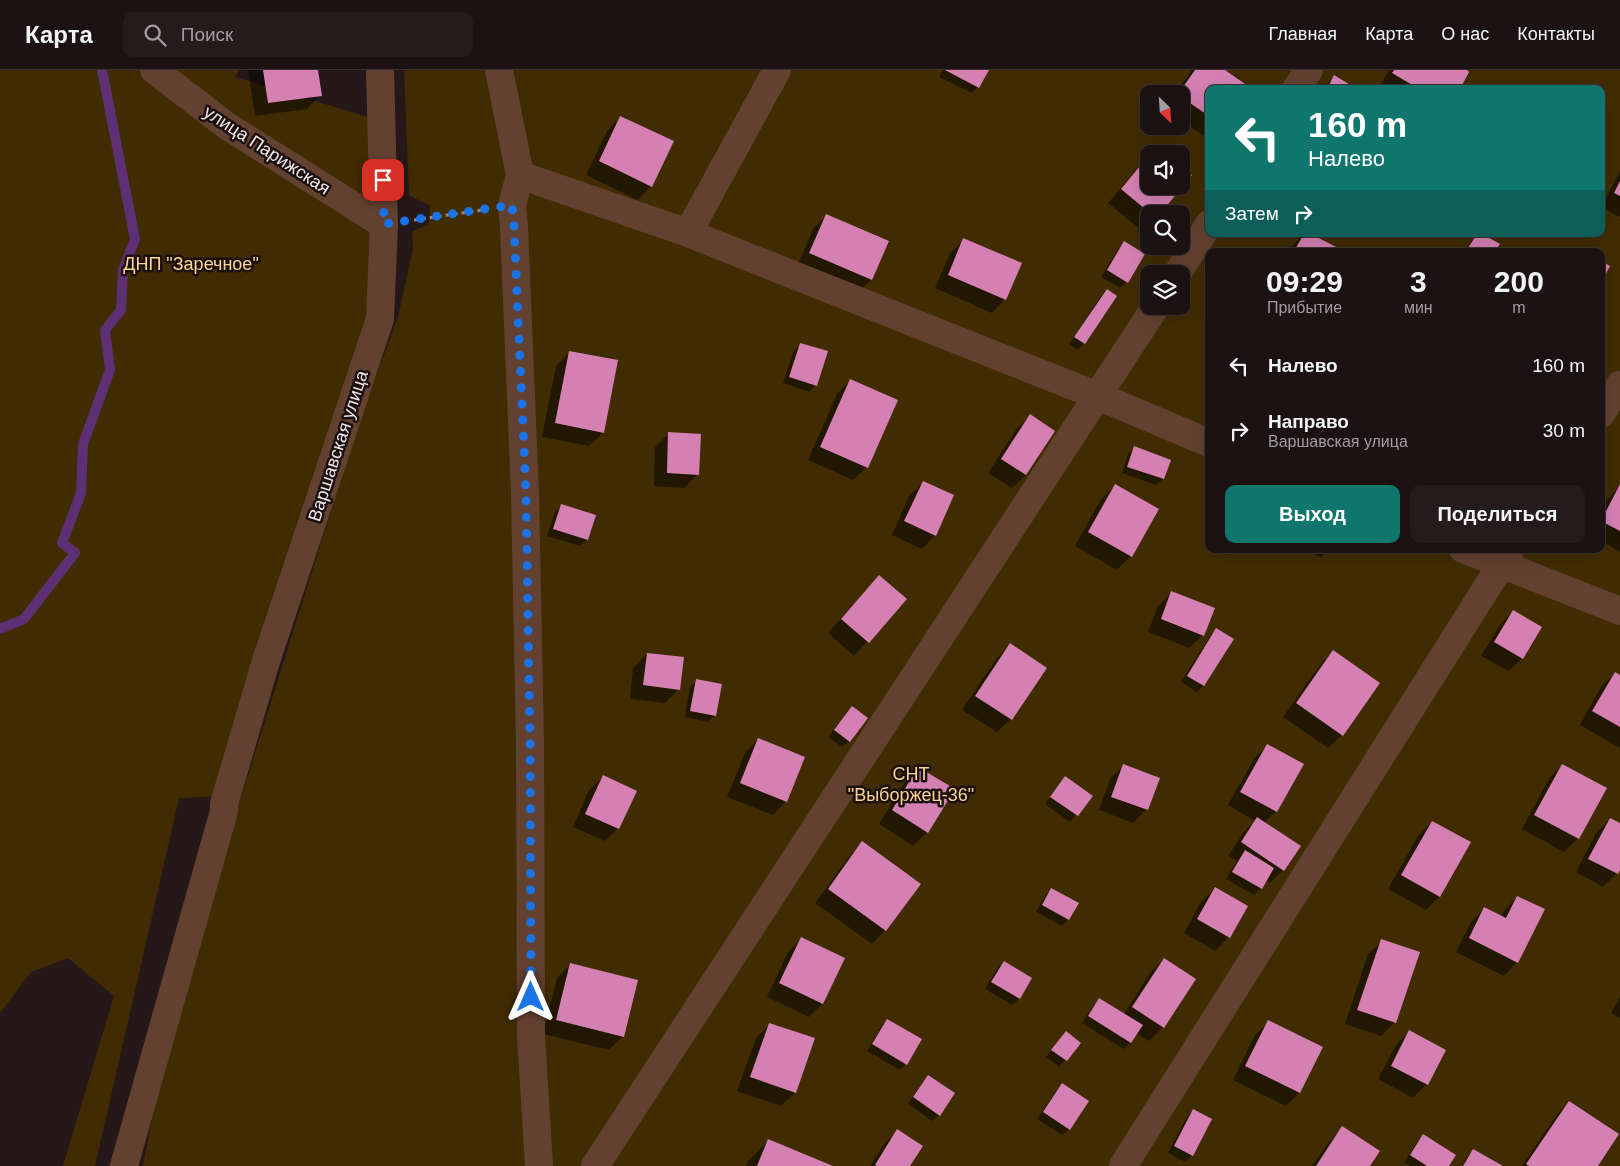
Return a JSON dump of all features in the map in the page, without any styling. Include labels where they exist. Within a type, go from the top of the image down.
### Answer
[{"type":"street","name":"улица Парижская","points":[[154,70],[227,126],[384,224]]},
{"type":"street","name":"Варшавская улица","points":[[124,1166],[224,811],[224,804],[266,661],[380,319],[384,224],[380,70]]},
{"type":"street","points":[[499,70],[520,176],[512,205],[526,494],[530,752],[531,1036],[539,1166]]},
{"type":"street","points":[[688,233],[778,70]]},
{"type":"street","points":[[1299,85],[1309,70]]},
{"type":"street","points":[[520,176],[688,233],[1205,440]]},
{"type":"street","points":[[1183,265],[1205,230]]},
{"type":"street","points":[[595,1166],[1150,315]]},
{"type":"street","points":[[1605,408],[1620,385]]},
{"type":"street","points":[[1484,553],[1506,557],[1620,611]]},
{"type":"street","points":[[1123,1166],[1506,557]]},
{"type":"path","points":[[384,224],[512,205]]},
{"type":"green space","name":"ДНП \"Заречное\"","points":[[0,70],[239,70],[235,77],[381,121],[380,319],[228,796],[179,798],[95,1166],[63,1166],[114,996],[68,958],[31,972],[0,1013]]},
{"type":"green space","name":"СНТ \"Выборжец-36\"","points":[[404,70],[1620,70],[1620,1166],[143,1166],[156,1098],[233,823],[358,425],[398,317],[413,249],[412,232],[429,224],[430,206],[409,195]]},
{"type":"building","points":[[263,70],[318,70],[322,96],[268,103]]},
{"type":"building","points":[[945,70],[989,70],[979,88]]},
{"type":"building","points":[[1195,70],[1225,70],[1245,84],[1205,85],[1205,113],[1190,103],[1190,85],[1184,85]]},
{"type":"building","points":[[1394,70],[1467,70],[1469,72],[1462,85],[1412,85],[1392,73]]},
{"type":"building","points":[[1334,75],[1350,85],[1329,85]]},
{"type":"building","points":[[620,116],[674,141],[652,187],[599,161]]},
{"type":"building","points":[[1140,166],[1140,195],[1176,195],[1167,205],[1140,205],[1121,189]]},
{"type":"building","points":[[1620,181],[1620,196],[1614,193]]},
{"type":"building","points":[[826,214],[889,241],[872,280],[809,253]]},
{"type":"building","points":[[1302,237],[1317,237],[1338,248],[1296,248]]},
{"type":"building","points":[[1475,237],[1487,237],[1500,244],[1497,248],[1468,248]]},
{"type":"building","points":[[963,238],[1022,263],[1006,300],[948,275]]},
{"type":"building","points":[[1124,241],[1140,251],[1140,255],[1144,255],[1128,283],[1107,270]]},
{"type":"building","points":[[1605,263],[1610,266],[1605,275]]},
{"type":"building","points":[[1107,289],[1117,296],[1085,344],[1074,337]]},
{"type":"building","points":[[800,343],[828,351],[817,386],[789,377]]},
{"type":"building","points":[[569,351],[618,360],[604,433],[555,423]]},
{"type":"building","points":[[850,379],[898,400],[868,468],[820,447]]},
{"type":"building","points":[[1030,414],[1055,431],[1026,475],[1001,459]]},
{"type":"building","points":[[668,432],[701,434],[699,475],[667,473]]},
{"type":"building","points":[[1134,446],[1171,460],[1164,479],[1127,467]]},
{"type":"building","points":[[923,481],[954,495],[936,536],[904,521]]},
{"type":"building","points":[[1115,484],[1159,509],[1132,557],[1088,532]]},
{"type":"building","points":[[1620,484],[1620,531],[1605,523],[1605,513]]},
{"type":"building","points":[[561,504],[596,515],[588,540],[553,529]]},
{"type":"building","points":[[879,575],[907,599],[869,643],[841,619]]},
{"type":"building","points":[[1171,591],[1215,608],[1204,636],[1161,619]]},
{"type":"building","points":[[1513,610],[1542,627],[1523,659],[1494,642]]},
{"type":"building","points":[[1216,628],[1234,639],[1204,686],[1187,676]]},
{"type":"building","points":[[1010,643],[1047,668],[1012,720],[975,696]]},
{"type":"building","points":[[1333,650],[1380,683],[1343,736],[1296,703]]},
{"type":"building","points":[[647,653],[684,657],[680,690],[643,685]]},
{"type":"building","points":[[1615,672],[1620,675],[1620,727],[1592,711]]},
{"type":"building","points":[[696,679],[722,684],[716,716],[690,711]]},
{"type":"building","points":[[852,706],[868,718],[850,742],[834,730]]},
{"type":"building","points":[[758,738],[805,757],[787,802],[740,783]]},
{"type":"building","points":[[1267,744],[1304,764],[1277,812],[1240,792]]},
{"type":"building","points":[[1123,764],[1160,778],[1148,810],[1111,797]]},
{"type":"building","points":[[1562,764],[1607,788],[1579,839],[1534,815]]},
{"type":"building","points":[[918,767],[955,789],[928,833],[892,810]]},
{"type":"building","points":[[603,775],[637,791],[619,829],[585,814]]},
{"type":"building","points":[[1065,776],[1093,796],[1078,816],[1050,797]]},
{"type":"building","points":[[1257,817],[1301,846],[1284,871],[1241,842]]},
{"type":"building","points":[[1610,818],[1620,823],[1620,870],[1618,874],[1588,859]]},
{"type":"building","points":[[1432,821],[1471,842],[1440,897],[1401,875]]},
{"type":"building","points":[[862,841],[921,884],[886,931],[828,889]]},
{"type":"building","points":[[1245,850],[1274,868],[1262,889],[1232,872]]},
{"type":"building","points":[[1215,887],[1248,906],[1230,938],[1197,919]]},
{"type":"building","points":[[1051,888],[1079,903],[1069,920],[1042,905]]},
{"type":"building","points":[[1517,896],[1545,909],[1518,963],[1469,938],[1484,907],[1506,918]]},
{"type":"building","points":[[801,937],[845,958],[823,1004],[779,983]]},
{"type":"building","points":[[1381,939],[1420,952],[1396,1023],[1357,1010]]},
{"type":"building","points":[[1164,958],[1196,979],[1164,1028],[1132,1007]]},
{"type":"building","points":[[1004,961],[1032,978],[1020,999],[991,982]]},
{"type":"building","points":[[570,963],[638,980],[624,1037],[556,1020]]},
{"type":"building","points":[[1099,998],[1143,1025],[1131,1043],[1088,1016]]},
{"type":"building","points":[[887,1019],[922,1039],[907,1065],[872,1044]]},
{"type":"building","points":[[1268,1020],[1323,1047],[1300,1093],[1245,1066]]},
{"type":"building","points":[[769,1023],[815,1038],[796,1093],[750,1077]]},
{"type":"building","points":[[1409,1030],[1446,1050],[1428,1085],[1391,1066]]},
{"type":"building","points":[[1066,1031],[1081,1043],[1067,1061],[1051,1050]]},
{"type":"building","points":[[928,1075],[955,1093],[940,1116],[913,1097]]},
{"type":"building","points":[[1062,1083],[1089,1101],[1070,1130],[1043,1112]]},
{"type":"building","points":[[1569,1101],[1619,1134],[1598,1166],[1529,1166],[1526,1164]]},
{"type":"building","points":[[1193,1109],[1212,1119],[1193,1156],[1174,1146]]},
{"type":"building","points":[[1342,1126],[1380,1151],[1370,1166],[1316,1166]]},
{"type":"building","points":[[897,1129],[923,1146],[910,1166],[875,1165]]},
{"type":"building","points":[[1423,1134],[1456,1155],[1449,1166],[1427,1166],[1410,1155]]},
{"type":"building","points":[[768,1139],[833,1166],[757,1166]]},
{"type":"building","points":[[1473,1149],[1503,1166],[1463,1166]]},
{"type":"waterway","points":[[0,629],[24,619],[75,553],[62,543],[81,493],[83,444],[110,370],[105,330],[121,310],[123,270],[135,239],[102,70]]},
{"type":"route","points":[[383,180],[384,224],[512,205],[526,494],[530,742],[531,997]]}]
